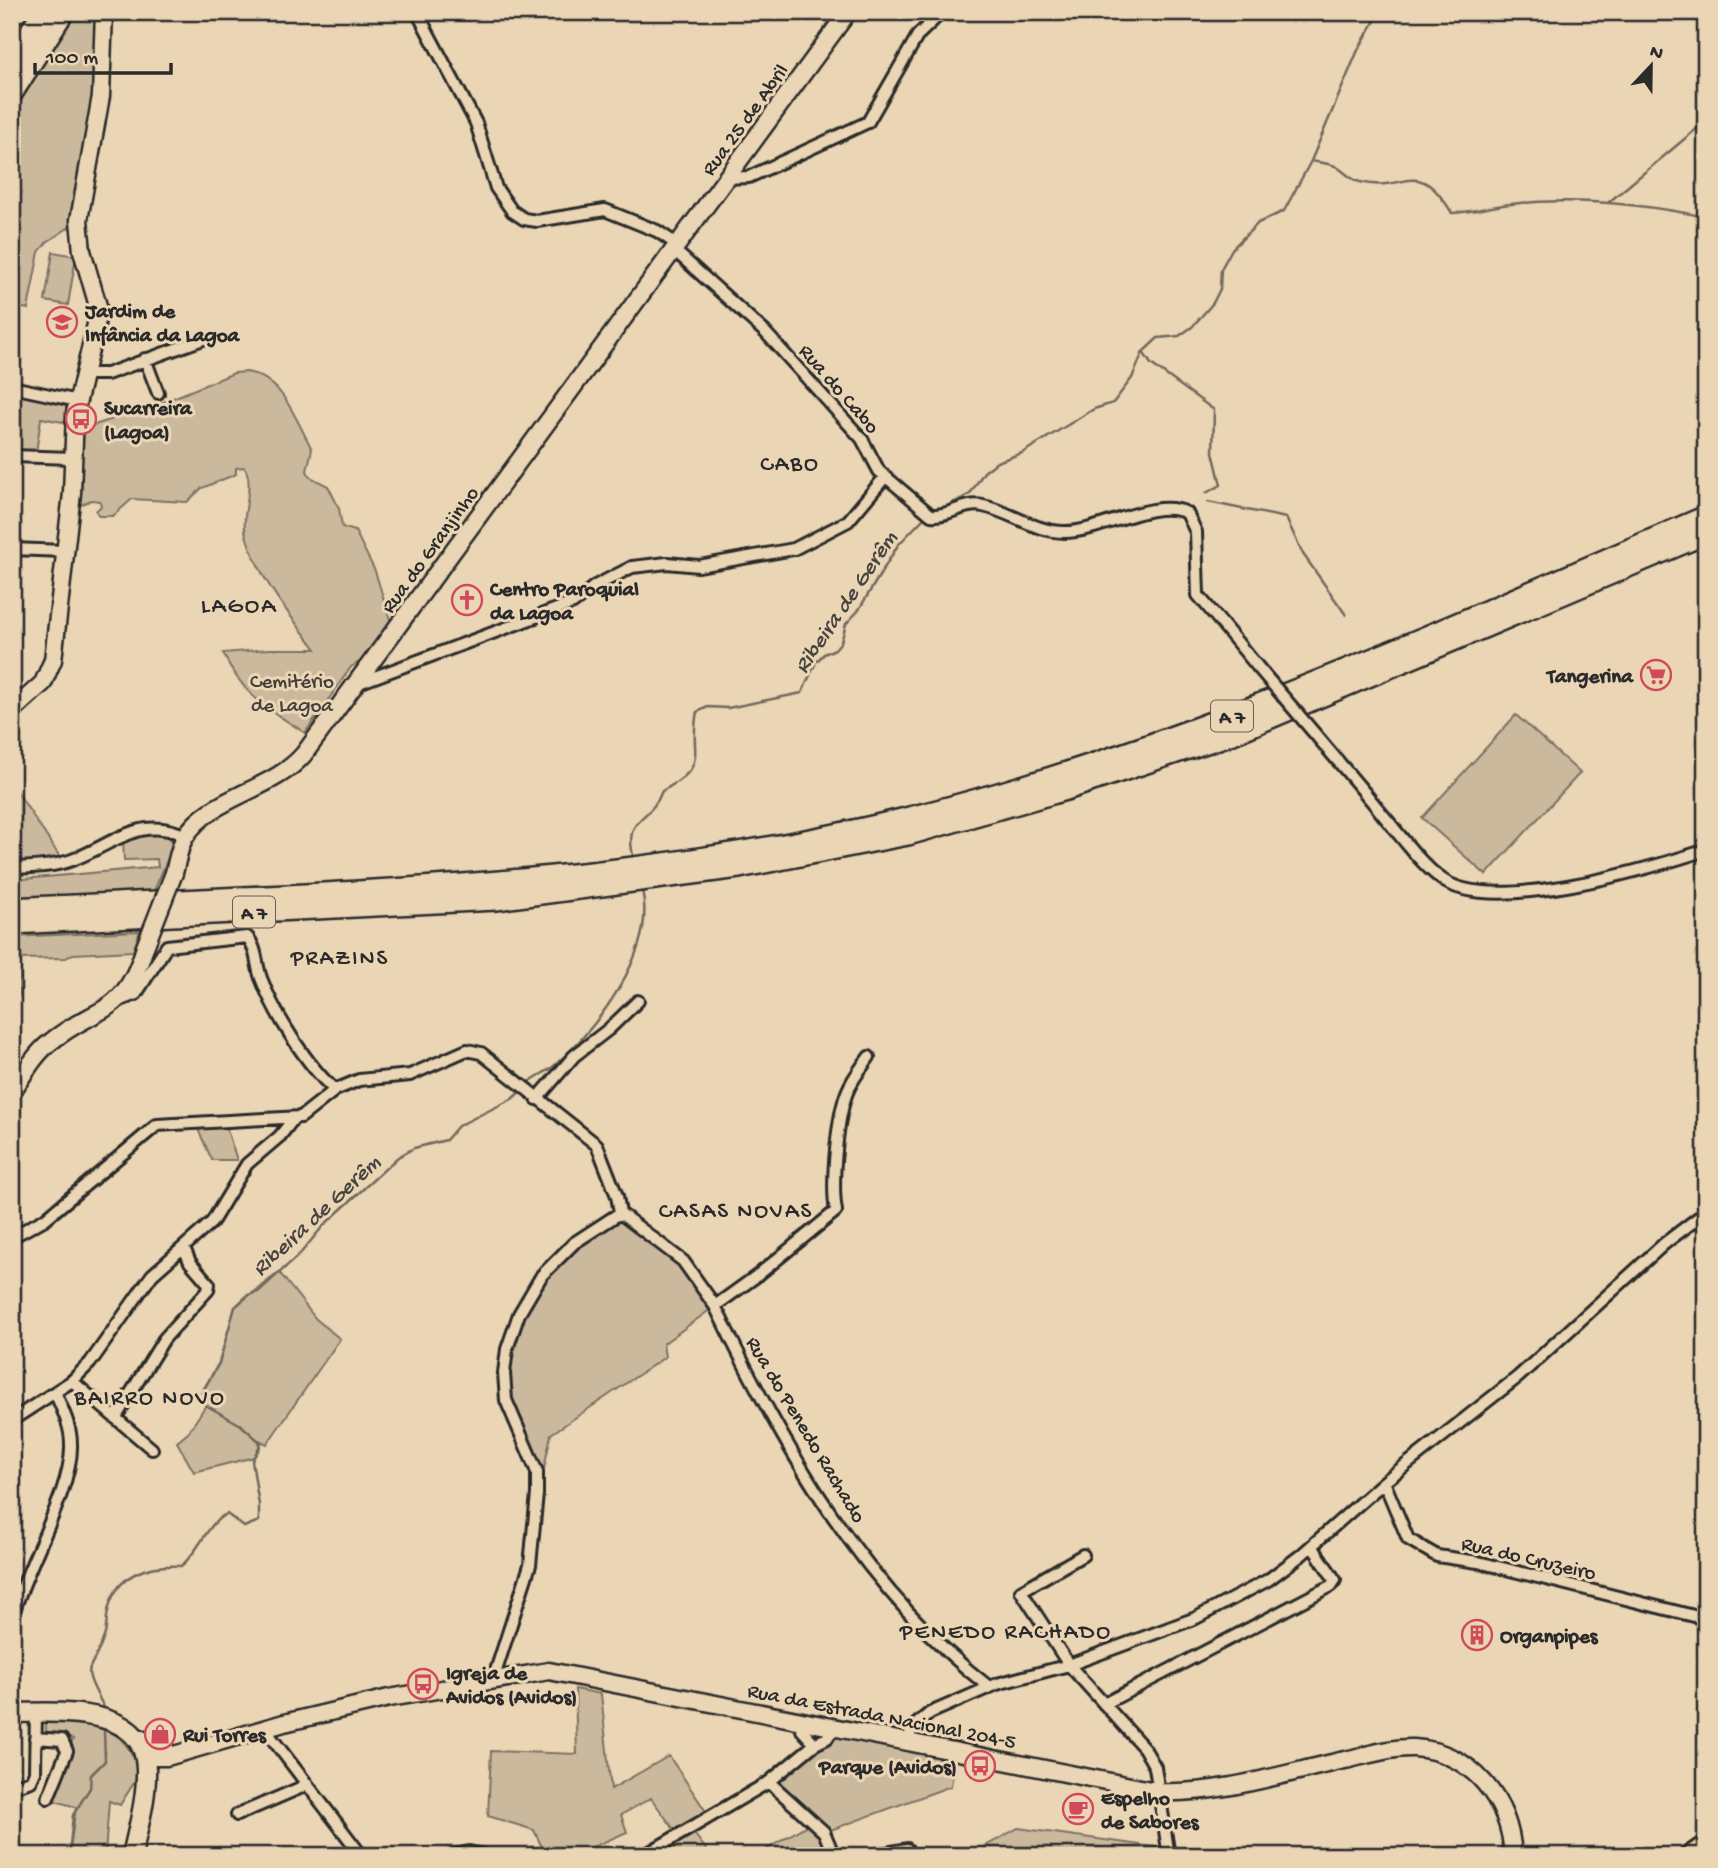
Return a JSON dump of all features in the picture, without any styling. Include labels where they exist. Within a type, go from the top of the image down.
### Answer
[{"type":"highway","points":[[12,60],[42,12]]},
{"type":"highway","points":[[12,94],[64,12]]},
{"type":"highway","name":"A 7","points":[[738,860],[1061,775],[1221,721],[1706,516]]},
{"type":"highway","name":"A 7","points":[[12,924],[496,891],[908,835],[1066,790],[1233,734],[1706,534]]},
{"type":"highway","name":"A 7","points":[[12,908],[496,891]]},
{"type":"main road","points":[[12,1713],[93,1716],[118,1724],[135,1736],[145,1757],[145,1786],[132,1856]]},
{"type":"street","points":[[12,711],[43,682],[49,672],[65,551],[78,401],[86,374],[98,306],[82,251],[79,220],[102,96],[104,12]]},
{"type":"street","name":"Rua do Cabo","points":[[416,12],[476,123],[496,188],[512,211],[524,219],[537,221],[605,210],[648,227],[676,248],[765,332],[862,439],[885,477],[931,515],[972,505],[982,506],[1022,523],[1053,531],[1085,529],[1170,508],[1187,513],[1196,532],[1198,595],[1408,845],[1441,880],[1456,887],[1528,891],[1628,875],[1706,850]]},
{"type":"street","name":"Rua 25 de Abril","points":[[676,248],[848,12]]},
{"type":"street","points":[[726,178],[749,177],[868,122],[918,35],[942,12]]},
{"type":"street","name":"Rua do Granjinho","points":[[186,836],[234,797],[293,768],[676,248]]},
{"type":"street","points":[[86,374],[107,374],[202,338]]},
{"type":"street","points":[[145,359],[158,393]]},
{"type":"street","points":[[12,387],[78,401]]},
{"type":"street","points":[[12,456],[72,458]]},
{"type":"street","points":[[356,684],[573,603],[595,586],[632,568],[667,563],[699,566],[794,548],[848,521],[885,477]]},
{"type":"street","points":[[12,549],[65,551]]},
{"type":"street","points":[[12,868],[69,862],[133,830],[163,829],[186,836],[131,982],[118,1001]]},
{"type":"street","points":[[12,1092],[32,1061],[48,1044],[118,1001],[136,994],[167,946],[247,937],[252,943],[261,980],[310,1067],[335,1090]]},
{"type":"street","points":[[537,1100],[574,1056],[609,1029],[638,1001]]},
{"type":"street","points":[[12,1237],[45,1219],[157,1125],[294,1118],[306,1115],[335,1090],[369,1077],[410,1075],[467,1050],[481,1053],[597,1145],[617,1196],[620,1213],[575,1243],[542,1275],[519,1314],[507,1349],[504,1373],[506,1400],[537,1472],[537,1494],[530,1565],[493,1680]]},
{"type":"street","points":[[715,1306],[758,1275],[836,1211],[833,1197],[836,1153],[848,1091],[869,1056]]},
{"type":"street","points":[[12,1420],[72,1381],[100,1351],[156,1270],[184,1248],[222,1210],[247,1164],[280,1136],[294,1118]]},
{"type":"street","points":[[907,1741],[913,1727],[930,1713],[989,1687],[1069,1665],[1195,1618],[1268,1580],[1312,1546],[1384,1482],[1518,1377],[1665,1243],[1706,1212]]},
{"type":"street","name":"Rua do Penedo Rachado","points":[[620,1213],[683,1261],[715,1306],[743,1364],[830,1514],[920,1628],[989,1687]]},
{"type":"street","points":[[116,1417],[164,1339],[208,1290],[209,1284],[190,1262],[184,1248]]},
{"type":"street","points":[[72,1381],[152,1450]]},
{"type":"street","points":[[12,1618],[69,1468],[71,1434],[55,1392]]},
{"type":"street","name":"Rua do Cruzeiro","points":[[1384,1482],[1408,1539],[1437,1556],[1478,1562],[1706,1619]]},
{"type":"street","points":[[1104,1704],[1331,1586],[1335,1580],[1312,1546]]},
{"type":"street","points":[[1083,1555],[1021,1591],[1069,1665],[1144,1748],[1155,1767],[1169,1856]]},
{"type":"street","name":"Rua da Estrada Nacional 204-5","points":[[167,1754],[389,1698],[542,1672],[563,1672],[1161,1792],[1204,1791],[1389,1750],[1422,1749],[1460,1763],[1488,1785],[1505,1814],[1513,1856]]},
{"type":"street","points":[[12,1787],[30,1781],[35,1772],[36,1713]]},
{"type":"street","points":[[800,1720],[802,1730],[815,1744]]},
{"type":"street","points":[[643,1856],[769,1782],[815,1744],[827,1738],[835,1727]]},
{"type":"street","points":[[264,1728],[362,1856]]},
{"type":"street","points":[[135,1736],[167,1754]]},
{"type":"street","points":[[35,1738],[62,1740],[67,1751],[48,1798]]},
{"type":"street","points":[[145,1757],[167,1754]]},
{"type":"street","points":[[145,1786],[167,1754]]},
{"type":"street","points":[[769,1782],[824,1832],[834,1856]]},
{"type":"street","points":[[237,1815],[307,1784]]},
{"type":"street","points":[[1683,1856],[1706,1840]]},
{"type":"street","points":[[868,1856],[907,1849]]},
{"type":"street","points":[[451,1856],[469,1852],[487,1856]]},
{"type":"green space","points":[[72,12],[98,12],[98,81],[74,224],[47,242],[39,252],[28,309],[18,307],[12,320],[12,107]]},
{"type":"green space","points":[[53,252],[76,256],[68,305],[45,301]]},
{"type":"green space","name":"Cemitério de Lagoa","points":[[247,372],[270,383],[294,413],[312,449],[307,471],[310,477],[328,486],[339,508],[342,527],[355,531],[375,571],[392,626],[373,654],[351,667],[305,733],[257,700],[239,680],[223,653],[316,649],[276,595],[252,551],[245,527],[249,482],[244,467],[236,468],[236,474],[202,488],[187,502],[132,499],[113,516],[99,516],[96,511],[101,506],[100,501],[91,500],[75,508],[79,430],[156,405],[234,373]]},
{"type":"green space","points":[[12,392],[60,402],[67,408],[68,423],[41,418],[36,453],[12,452]]},
{"type":"green space","points":[[1516,715],[1580,773],[1486,875],[1422,818]]},
{"type":"green space","points":[[12,784],[60,857],[12,863]]},
{"type":"green space","points":[[147,834],[168,836],[174,844],[153,893],[12,900],[12,880],[158,867],[157,859],[124,860],[123,841]]},
{"type":"green space","points":[[140,931],[133,951],[73,954],[66,958],[20,959],[19,996],[12,1005],[12,937]]},
{"type":"green space","points":[[197,1127],[226,1127],[237,1160],[212,1160]]},
{"type":"green space","points":[[620,1213],[683,1261],[715,1306],[663,1344],[665,1357],[551,1434],[544,1469],[537,1472],[506,1400],[507,1349],[542,1275]]},
{"type":"green space","points":[[279,1272],[316,1319],[340,1339],[267,1444],[259,1440],[260,1448],[254,1457],[194,1472],[177,1442],[188,1433],[206,1405],[202,1403],[201,1394],[219,1363],[235,1307]]},
{"type":"green space","points":[[575,1689],[601,1694],[611,1789],[669,1756],[707,1813],[676,1832],[651,1798],[621,1815],[627,1832],[588,1849],[591,1856],[546,1856],[534,1830],[488,1816],[491,1751],[577,1754]]},
{"type":"green space","points":[[46,1721],[78,1722],[104,1728],[115,1734],[133,1756],[140,1773],[120,1805],[109,1801],[105,1854],[115,1856],[69,1856],[76,1807],[52,1800],[73,1739],[46,1732]]},
{"type":"green space","points":[[831,1734],[957,1751],[951,1786],[825,1832],[834,1856],[756,1856],[813,1821],[769,1782]]},
{"type":"green space","points":[[690,1828],[711,1856],[643,1856]]},
{"type":"green space","points":[[1018,1828],[1170,1849],[1169,1856],[968,1856]]},
{"type":"waterway","name":"Ribeira de Gerêm","points":[[935,512],[970,494],[984,472],[997,462],[1022,453],[1094,409],[1113,403],[1132,378],[1143,352],[1158,338],[1179,336],[1192,327],[1213,303],[1220,289],[1221,269],[1232,249],[1258,223],[1284,211],[1311,161],[1358,50],[1380,12]]},
{"type":"waterway","points":[[1609,202],[1706,121]]},
{"type":"waterway","points":[[1311,161],[1334,166],[1360,182],[1389,184],[1419,180],[1440,195],[1452,213],[1511,204],[1560,201],[1634,205],[1706,217]]},
{"type":"waterway","points":[[1143,352],[1151,364],[1214,410],[1213,452],[1221,485],[1206,493]]},
{"type":"waterway","points":[[1208,502],[1286,518],[1303,554],[1346,615]]},
{"type":"waterway","name":"Ribeira de Gerêm","points":[[634,860],[631,845],[634,827],[657,802],[662,791],[687,774],[693,766],[697,712],[708,707],[728,708],[802,693],[816,662],[841,642],[846,624],[858,611],[898,545],[924,518]]},
{"type":"waterway","name":"Ribeira de Gerêm","points":[[527,1084],[571,1050],[605,1010],[620,987],[641,938],[644,914],[642,890]]},
{"type":"waterway","name":"Ribeira de Gerêm","points":[[104,1707],[89,1674],[105,1634],[113,1595],[120,1586],[147,1569],[181,1566],[194,1553],[214,1523],[227,1514],[244,1527],[259,1521],[252,1461],[261,1443],[241,1425],[202,1403],[201,1394],[219,1363],[235,1307],[248,1295],[258,1292],[300,1254],[324,1225],[398,1157],[414,1148],[446,1140],[458,1126],[512,1099],[523,1089]]},
{"type":"waterway","name":"Ribeira de Gerêm","points":[[69,1856],[73,1815],[90,1788],[91,1775],[105,1761],[104,1730]]},
{"type":"place","name":"Jardim de Infância da Lagoa","points":[[62,322]]},
{"type":"place","name":"Sucarreira (Lagoa)","points":[[81,419]]},
{"type":"place","name":"Centro Paroquial da Lagoa","points":[[467,600]]},
{"type":"place","name":"Tangerina","points":[[1656,675]]},
{"type":"place","name":"Organpipes","points":[[1477,1635]]},
{"type":"place","name":"Igreja de Avidos (Avidos)","points":[[423,1684]]},
{"type":"place","name":"Rui Torres","points":[[160,1734]]},
{"type":"place","name":"Parque (Avidos)","points":[[980,1766]]},
{"type":"place","name":"Espelho de Sabores","points":[[1078,1809]]},
{"type":"district","name":"CABO","points":[[790,462]]},
{"type":"district","name":"LAGOA","points":[[239,604]]},
{"type":"district","name":"PRAZINS","points":[[340,956]]},
{"type":"district","name":"CASAS NOVAS","points":[[736,1209]]},
{"type":"district","name":"BAIRRO NOVO","points":[[150,1396]]},
{"type":"district","name":"PENEDO RACHADO","points":[[1006,1630]]}]
